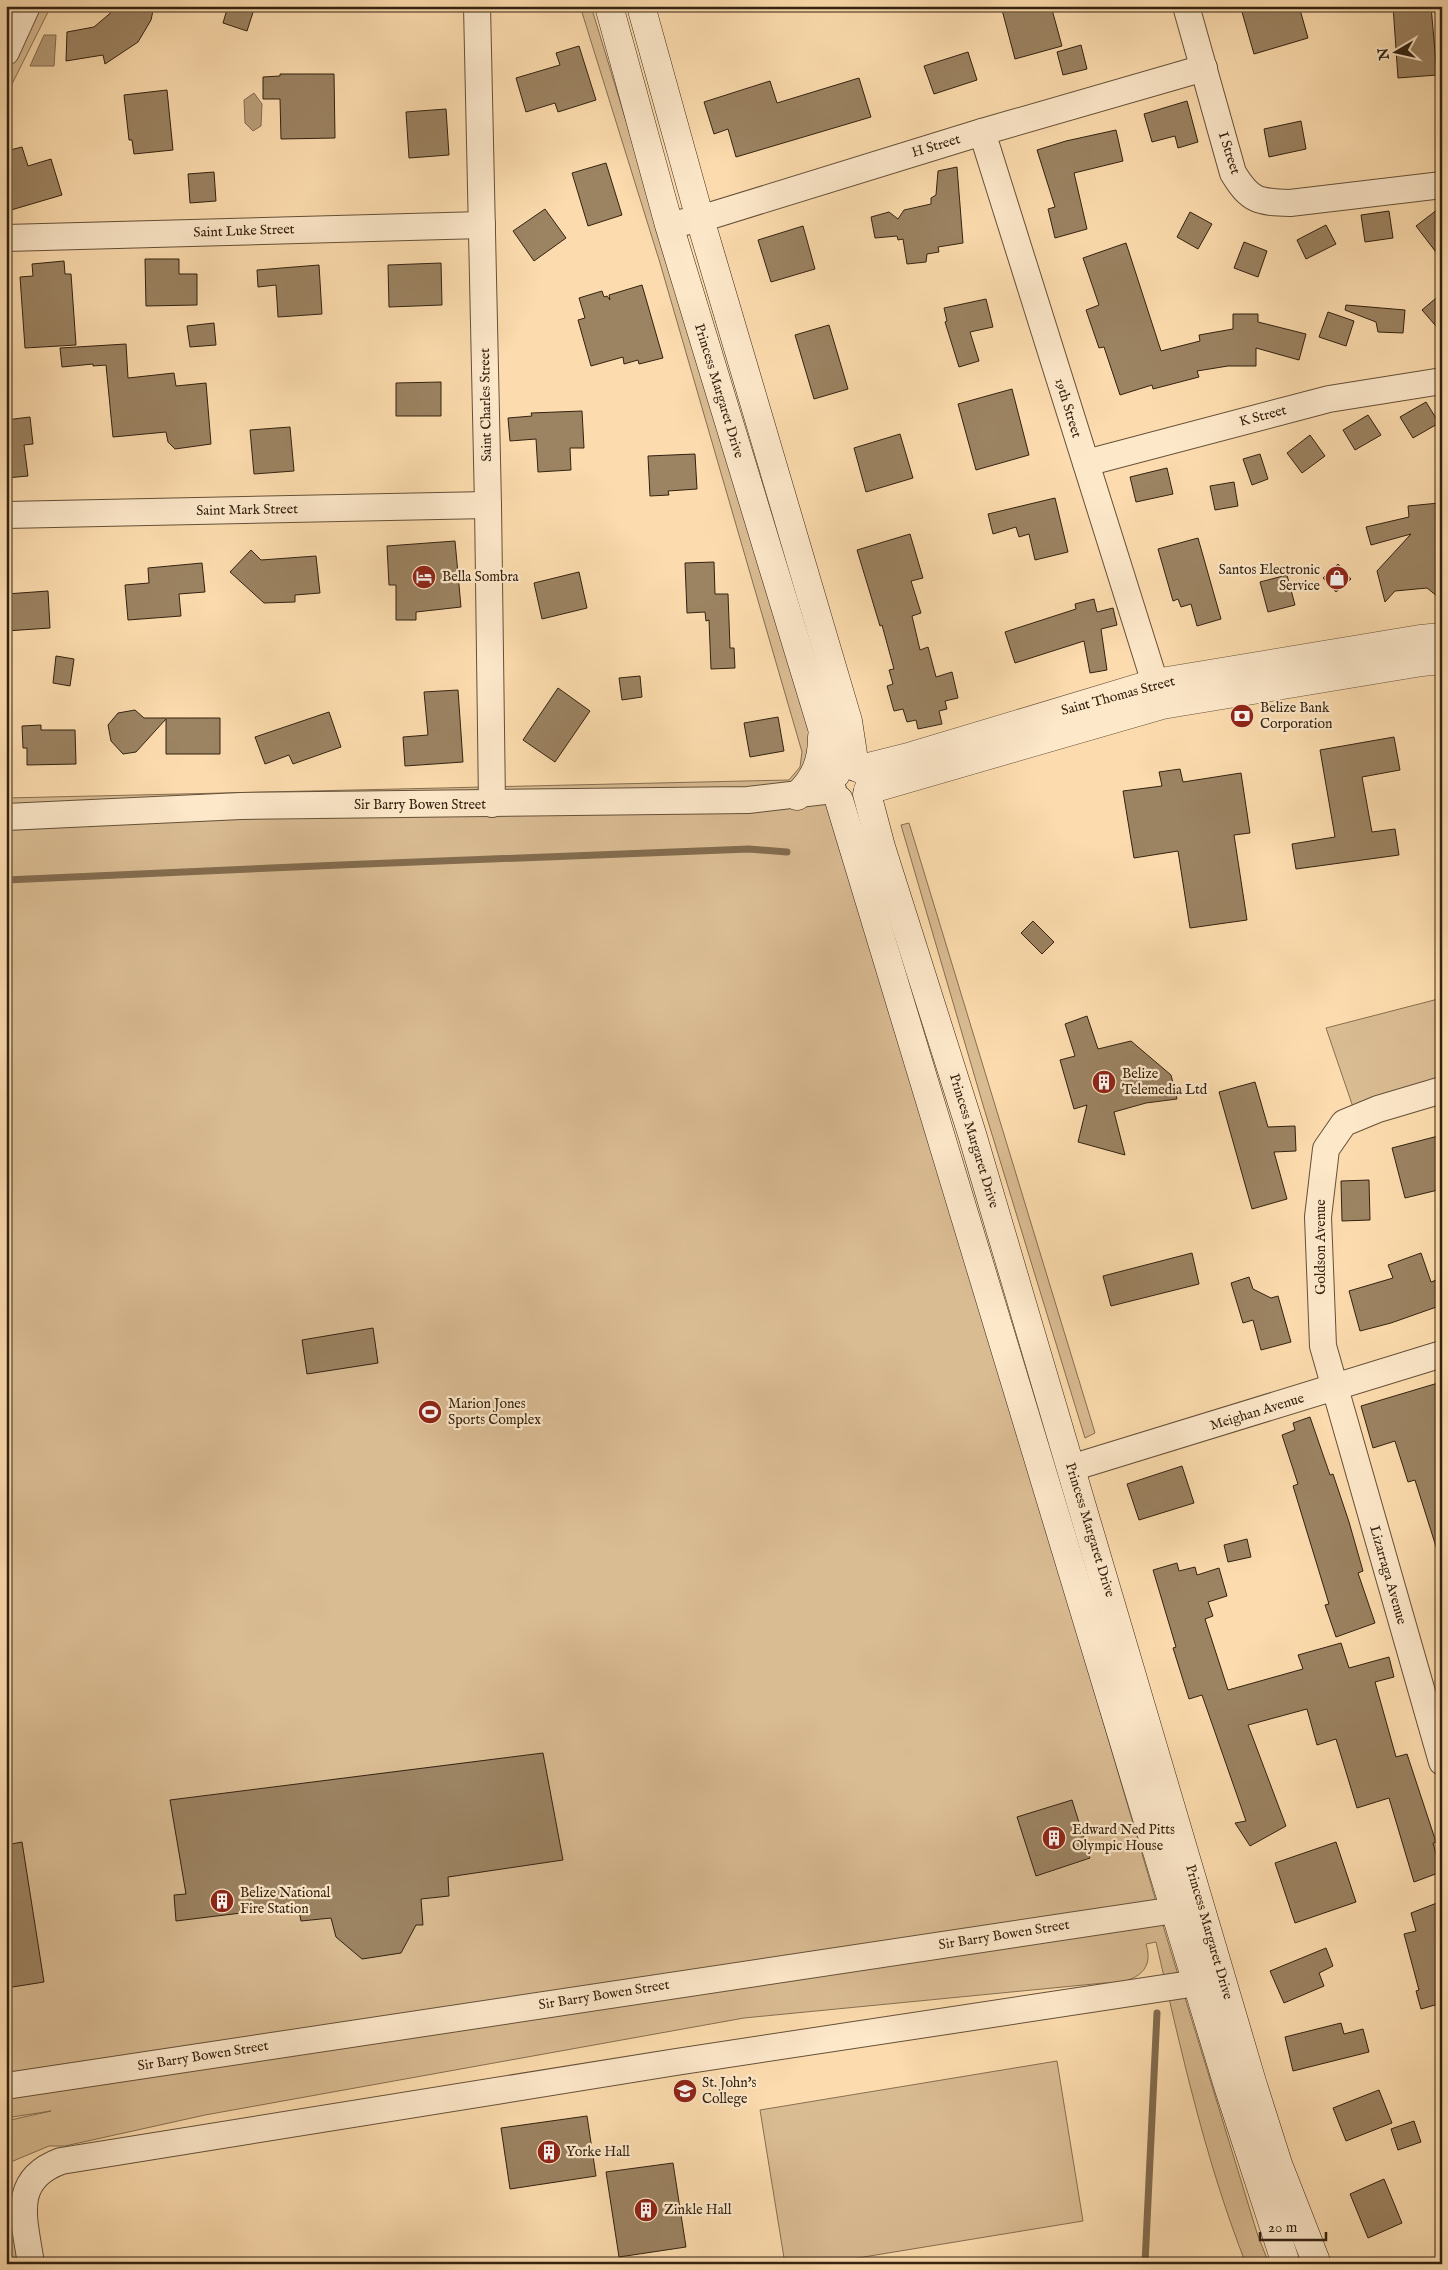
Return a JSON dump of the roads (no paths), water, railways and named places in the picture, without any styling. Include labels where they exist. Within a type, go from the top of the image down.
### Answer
[{"type":"main road","name":"Princess Margaret Drive","points":[[609,6],[669,225],[822,736],[851,784],[881,847],[972,1134],[1071,1468],[1188,1906]]},
{"type":"main road","name":"Princess Margaret Drive","points":[[642,6],[700,218],[848,721],[851,784],[1210,1980],[1254,2170],[1286,2264]]},
{"type":"main road","name":"Saint Thomas Street","points":[[851,784],[1162,705],[1255,678],[1420,639],[1442,637]]},
{"type":"main road","name":"Saint Thomas Street","points":[[851,784],[1154,683],[1255,678],[1442,660]]},
{"type":"main road","points":[[797,796],[809,784],[818,769],[822,752],[822,736]]},
{"type":"main road","name":"Princess Margaret Drive","points":[[1210,1980],[1317,2264]]},
{"type":"street","points":[[6,52],[27,6]]},
{"type":"street","name":"Saint Charles Street","points":[[477,6],[488,506],[492,804]]},
{"type":"street","name":"I Street","points":[[1186,6],[1233,172],[1244,192],[1266,202],[1290,203],[1442,185]]},
{"type":"street","name":"H Street","points":[[669,225],[700,218],[982,132],[1204,68]]},
{"type":"street","name":"19th Street","points":[[982,132],[1154,683]]},
{"type":"street","name":"Saint Luke Street","points":[[6,238],[482,225]]},
{"type":"street","name":"K Street","points":[[1086,463],[1329,399],[1442,381]]},
{"type":"street","name":"Saint Mark Street","points":[[6,515],[488,506]]},
{"type":"street","name":"Sir Barry Bowen Street","points":[[6,817],[241,806],[748,800],[797,796],[851,784]]},
{"type":"street","name":"Goldson Avenue","points":[[1335,1388],[1324,1346],[1318,1217],[1326,1149],[1344,1123],[1378,1109],[1442,1090]]},
{"type":"street","name":"Meighan Avenue","points":[[1071,1468],[1442,1354]]},
{"type":"street","name":"Lizarraga Avenue","points":[[1335,1388],[1442,1762]]},
{"type":"street","name":"Sir Barry Bowen Street","points":[[6,2086],[1188,1906]]},
{"type":"street","points":[[32,2264],[22,2206],[25,2194],[30,2182],[38,2172],[49,2165],[61,2161],[676,2062],[1210,1980]]},
{"type":"waterway","points":[[6,880],[749,849],[787,852]]},
{"type":"waterway","points":[[1145,2264],[1157,2013]]},
{"type":"place","name":"Bella Sombra","points":[[424,577]]},
{"type":"place","name":"Santos Electronic Service","points":[[1337,578]]},
{"type":"place","name":"Belize Bank Corporation","points":[[1242,716]]},
{"type":"place","name":"Belize Telemedia Ltd","points":[[1104,1082]]},
{"type":"place","name":"Marion Jones Sports Complex","points":[[430,1412]]},
{"type":"place","name":"Edward Ned Pitts Olympic House","points":[[1054,1838]]},
{"type":"place","name":"Belize National Fire Station","points":[[222,1901]]},
{"type":"place","name":"St. John's College","points":[[685,2091]]},
{"type":"place","name":"Yorke Hall","points":[[549,2152]]},
{"type":"place","name":"Zinkle Hall","points":[[646,2210]]}]
